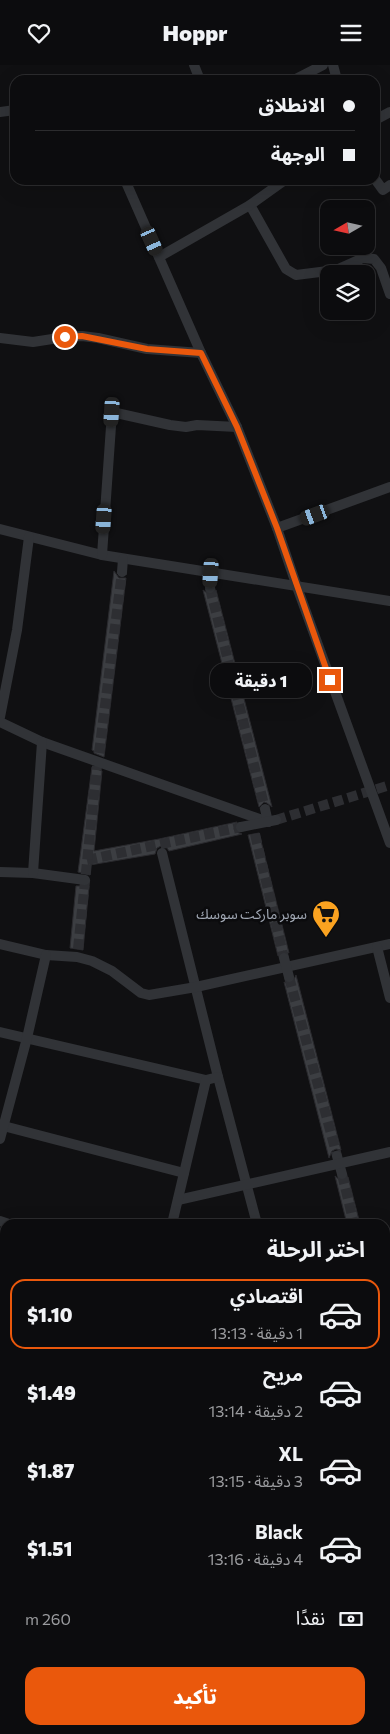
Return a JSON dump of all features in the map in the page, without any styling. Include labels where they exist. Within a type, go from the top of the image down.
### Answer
[{"type":"street","points":[[304,75],[323,65]]},
{"type":"street","points":[[126,185],[201,353],[237,427],[277,528],[390,843]]},
{"type":"street","points":[[158,257],[250,205],[278,185]]},
{"type":"street","points":[[379,185],[383,190],[390,185]]},
{"type":"street","points":[[250,205],[286,269],[296,275],[336,270],[363,258],[374,259],[381,268],[390,294]]},
{"type":"street","points":[[0,338],[33,342],[82,336],[147,349],[201,353]]},
{"type":"street","points":[[102,555],[112,412],[186,427],[197,425],[237,427]]},
{"type":"street","points":[[277,528],[390,487]]},
{"type":"street","points":[[0,529],[123,559],[390,601]]},
{"type":"street","points":[[0,717],[17,631],[29,537]]},
{"type":"street","points":[[122,572],[123,559]]},
{"type":"street","points":[[210,589],[211,573]]},
{"type":"street","points":[[0,722],[42,742],[272,821]]},
{"type":"street","points":[[33,873],[42,742]]},
{"type":"street","points":[[265,809],[272,821]]},
{"type":"street","points":[[241,827],[254,829],[272,821]]},
{"type":"street","points":[[162,853],[256,1219]]},
{"type":"street","points":[[0,872],[33,873],[85,880]]},
{"type":"street","points":[[0,944],[46,955],[77,953],[104,966],[141,993],[149,995],[196,987],[390,943]]},
{"type":"street","points":[[377,947],[390,998]]},
{"type":"street","points":[[0,1139],[27,1038],[46,955]]},
{"type":"street","points":[[0,1032],[206,1080],[218,1077]]},
{"type":"street","points":[[173,1219],[206,1080]]},
{"type":"street","points":[[2,1126],[184,1173]]},
{"type":"street","points":[[178,1201],[247,1185],[338,1160],[390,1152]]},
{"type":"street","points":[[338,1160],[342,1174]]},
{"type":"building","points":[[114,571],[119,578],[126,578],[104,757],[94,753],[92,750]]},
{"type":"building","points":[[203,590],[210,595],[216,590],[272,807],[264,802],[259,807]]},
{"type":"building","points":[[92,767],[102,771],[94,851],[237,822],[234,829],[242,834],[169,851],[161,846],[157,848],[155,854],[90,865],[90,875],[78,872]]},
{"type":"building","points":[[259,833],[289,953],[283,951],[278,956],[248,835]]},
{"type":"building","points":[[76,886],[89,886],[83,950],[70,948]]},
{"type":"building","points":[[296,975],[341,1150],[336,1149],[332,1151],[329,1158],[284,982],[288,984],[293,982]]},
{"type":"building","points":[[335,1176],[341,1181],[348,1177],[359,1219],[346,1219]]},
{"type":"tunnel","points":[[99,753],[122,572]]},
{"type":"tunnel","points":[[210,588],[265,809]]},
{"type":"tunnel","points":[[78,949],[97,766]]},
{"type":"tunnel","points":[[276,820],[390,785]]},
{"type":"tunnel","points":[[87,860],[241,827]]},
{"type":"tunnel","points":[[255,834],[284,958]]},
{"type":"tunnel","points":[[289,977],[337,1156]]},
{"type":"tunnel","points":[[342,1174],[353,1219]]},
{"type":"place","name":"سوبر ماركت سوسك","points":[[326,938]]},
{"type":"route","points":[[65,337],[82,336],[147,349],[201,353],[237,427],[277,528],[330,680]]}]
